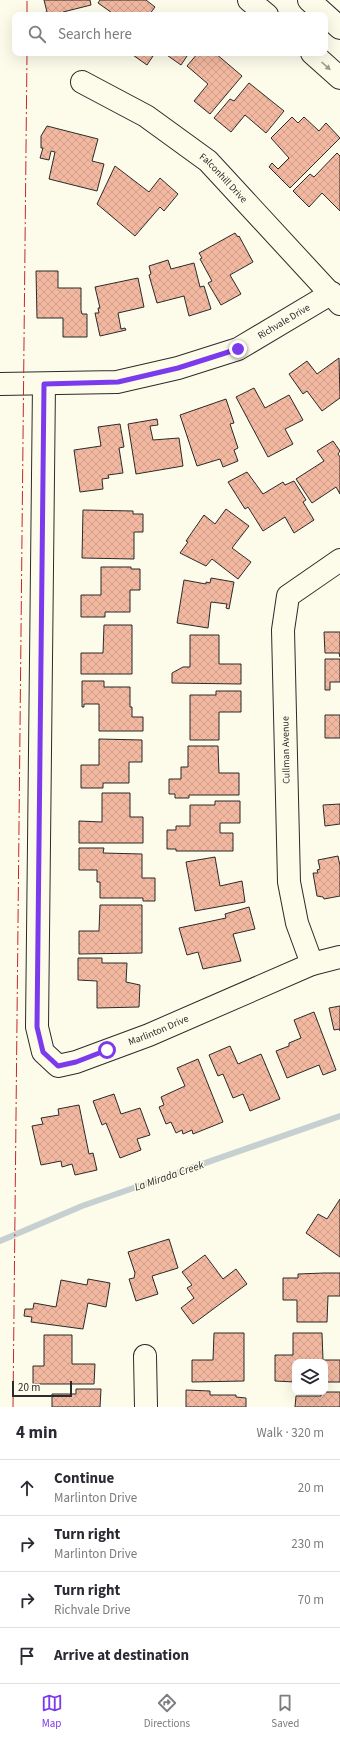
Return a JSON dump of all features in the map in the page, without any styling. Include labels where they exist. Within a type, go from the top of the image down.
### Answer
[{"type":"street","points":[[249,0],[263,12]]},
{"type":"street","points":[[309,0],[322,12]]},
{"type":"street","points":[[328,17],[340,28]]},
{"type":"street","points":[[315,56],[340,78]]},
{"type":"street","name":"Falconhill Drive","points":[[82,82],[146,116],[208,160],[336,298]]},
{"type":"street","name":"Richvale Drive","points":[[0,384],[118,382],[178,368],[238,349],[336,298]]},
{"type":"street","name":"Marlinton Drive","points":[[44,384],[37,1027],[43,1052],[58,1066],[76,1062],[149,1035],[312,964],[340,957]]},
{"type":"street","name":"Cullman Avenue","points":[[312,964],[297,923],[290,882],[283,630],[288,596],[340,560]]},
{"type":"street","points":[[145,1356],[146,1407]]},
{"type":"building","points":[[44,0],[90,0],[91,5],[63,12],[47,12]]},
{"type":"building","points":[[100,0],[146,0],[155,7],[151,12],[111,12],[98,3]]},
{"type":"building","points":[[134,56],[153,56],[147,65]]},
{"type":"building","points":[[168,56],[187,56],[181,65]]},
{"type":"building","points":[[195,56],[219,56],[242,76],[210,114],[194,101],[208,84],[187,66]]},
{"type":"building","points":[[249,83],[284,111],[266,133],[245,115],[231,132],[214,118],[230,99],[234,101]]},
{"type":"building","points":[[292,117],[298,123],[304,117],[319,131],[326,123],[340,138],[290,188],[269,167],[272,163],[278,169],[289,158],[271,138]]},
{"type":"building","points":[[47,126],[98,139],[92,161],[104,164],[97,191],[49,179],[55,152],[51,151],[49,160],[40,158],[43,148],[41,148],[41,136]]},
{"type":"building","points":[[337,153],[340,156],[340,211],[322,193],[309,207],[293,191],[310,174],[314,177]]},
{"type":"building","points":[[115,166],[149,192],[160,178],[178,194],[164,211],[160,207],[135,236],[97,204]]},
{"type":"building","points":[[235,233],[238,237],[239,236],[253,262],[230,275],[241,294],[221,305],[208,283],[212,281],[200,259],[202,258],[199,253]]},
{"type":"building","points":[[168,260],[171,269],[194,263],[200,287],[204,286],[211,309],[189,316],[184,296],[157,303],[149,275],[151,274],[149,266]]},
{"type":"building","points":[[36,271],[58,271],[58,288],[81,288],[81,310],[82,314],[87,314],[87,337],[63,337],[63,318],[37,318]]},
{"type":"building","points":[[138,278],[144,307],[118,313],[121,329],[125,328],[126,330],[100,336],[95,313],[99,313],[98,308],[100,308],[95,287]]},
{"type":"building","points":[[339,358],[340,398],[322,411],[307,391],[303,394],[289,374],[307,361],[317,374]]},
{"type":"building","points":[[254,388],[265,408],[289,395],[303,420],[285,429],[293,444],[268,457],[236,397]]},
{"type":"building","points":[[226,399],[234,423],[230,424],[238,448],[234,450],[238,461],[223,467],[220,459],[197,466],[180,415]]},
{"type":"building","points":[[157,419],[158,425],[150,426],[153,440],[179,438],[183,466],[136,474],[128,424]]},
{"type":"building","points":[[120,424],[124,447],[119,448],[123,473],[108,475],[109,478],[102,479],[103,489],[80,492],[74,450],[101,446],[98,427]]},
{"type":"building","points":[[333,441],[340,451],[338,454],[340,457],[340,494],[336,487],[312,503],[296,479],[324,461],[317,451]]},
{"type":"building","points":[[247,472],[263,494],[283,482],[285,485],[294,481],[306,500],[303,502],[314,520],[294,533],[285,517],[263,531],[248,507],[245,509],[228,482]]},
{"type":"building","points":[[226,509],[249,526],[232,548],[251,562],[238,579],[212,559],[206,566],[180,553],[188,542],[186,541],[204,515],[215,524]]},
{"type":"building","points":[[83,510],[133,511],[133,514],[143,514],[143,532],[134,532],[134,559],[82,558]]},
{"type":"building","points":[[101,567],[131,567],[131,569],[140,569],[140,590],[130,590],[130,612],[105,612],[105,617],[81,617],[81,595],[101,595]]},
{"type":"building","points":[[211,578],[234,582],[229,609],[226,608],[227,604],[211,602],[208,628],[177,623],[184,580],[206,584],[206,582],[210,583]]},
{"type":"building","points":[[104,625],[132,625],[132,674],[81,674],[81,653],[103,653]]},
{"type":"building","points":[[324,632],[340,632],[340,657],[339,653],[325,653]]},
{"type":"building","points":[[190,635],[219,635],[219,664],[241,664],[241,684],[172,683],[172,673],[183,667],[190,667]]},
{"type":"building","points":[[325,659],[340,659],[340,682],[330,682],[330,690],[325,690]]},
{"type":"building","points":[[82,681],[104,681],[104,687],[130,687],[130,707],[132,707],[132,717],[143,717],[143,731],[99,731],[99,704],[84,704],[84,707],[82,707]]},
{"type":"building","points":[[216,691],[241,691],[241,712],[219,712],[219,740],[190,740],[190,695],[216,695]]},
{"type":"building","points":[[325,715],[340,715],[340,738],[325,738]]},
{"type":"building","points":[[99,739],[142,740],[142,762],[129,762],[129,783],[103,783],[103,788],[81,788],[81,765],[99,765]]},
{"type":"building","points":[[188,746],[218,746],[219,773],[239,773],[239,795],[189,795],[189,798],[175,798],[175,794],[169,794],[169,779],[181,779],[181,767],[188,767]]},
{"type":"building","points":[[102,793],[130,793],[130,817],[143,817],[143,843],[79,843],[79,821],[102,822]]},
{"type":"building","points":[[215,801],[240,801],[240,823],[220,823],[220,833],[233,833],[233,851],[176,851],[176,849],[167,849],[167,830],[176,830],[176,826],[190,826],[190,805],[215,805]]},
{"type":"building","points":[[340,804],[340,824],[325,826],[323,805]]},
{"type":"building","points":[[79,848],[104,848],[103,853],[142,854],[142,878],[155,878],[155,901],[143,901],[143,898],[100,898],[100,882],[97,882],[97,870],[79,870]]},
{"type":"building","points":[[338,856],[340,866],[340,896],[324,899],[323,897],[317,896],[313,873],[318,873],[317,870],[320,869],[318,860]]},
{"type":"building","points":[[215,857],[220,886],[242,881],[245,902],[195,911],[186,862]]},
{"type":"building","points":[[100,905],[142,905],[142,953],[79,954],[79,931],[99,931]]},
{"type":"building","points":[[249,907],[255,929],[233,934],[241,961],[203,969],[198,952],[187,955],[179,928],[226,918],[225,914]]},
{"type":"building","points":[[78,958],[102,958],[102,963],[127,963],[126,982],[140,985],[139,1007],[97,1008],[97,981],[78,980]]},
{"type":"building","points":[[340,1006],[340,1029],[334,1030],[329,1008]]},
{"type":"building","points":[[314,1012],[336,1070],[323,1075],[319,1065],[287,1078],[276,1051],[289,1046],[289,1043],[301,1038],[294,1020]]},
{"type":"building","points":[[230,1046],[238,1064],[261,1054],[280,1099],[250,1111],[243,1094],[233,1098],[223,1074],[218,1076],[209,1055]]},
{"type":"building","points":[[198,1059],[223,1122],[193,1134],[192,1130],[183,1134],[182,1130],[176,1133],[171,1122],[166,1124],[159,1107],[164,1105],[161,1097],[185,1086],[177,1068]]},
{"type":"building","points":[[114,1094],[121,1114],[140,1108],[150,1135],[137,1139],[141,1150],[120,1158],[106,1123],[102,1125],[93,1101]]},
{"type":"building","points":[[79,1105],[89,1154],[93,1153],[97,1170],[75,1175],[72,1164],[62,1167],[61,1161],[41,1165],[32,1126],[43,1124],[41,1118],[59,1115],[58,1109]]},
{"type":"building","points":[[340,1199],[340,1257],[306,1233],[318,1214],[327,1219]]},
{"type":"building","points":[[169,1239],[178,1268],[152,1276],[158,1294],[136,1301],[129,1279],[134,1278],[135,1273],[128,1252]]},
{"type":"building","points":[[205,1255],[223,1279],[236,1269],[247,1284],[193,1324],[181,1308],[194,1298],[187,1288],[192,1285],[182,1272]]},
{"type":"building","points":[[340,1273],[340,1296],[328,1296],[327,1322],[297,1322],[297,1300],[283,1300],[283,1278],[298,1278],[298,1274]]},
{"type":"building","points":[[88,1279],[110,1283],[106,1307],[88,1303],[83,1329],[31,1322],[32,1317],[24,1316],[25,1309],[33,1309],[34,1303],[56,1307],[61,1280],[87,1285]]},
{"type":"building","points":[[214,1333],[244,1333],[244,1381],[192,1382],[192,1360],[213,1360]]},
{"type":"building","points":[[293,1333],[322,1333],[323,1359],[292,1359],[292,1382],[275,1381],[275,1355],[293,1355]]},
{"type":"building","points":[[44,1335],[72,1335],[72,1364],[95,1364],[94,1384],[33,1384],[33,1366],[44,1366]]},
{"type":"building","points":[[328,1360],[340,1360],[340,1382],[328,1382]]},
{"type":"building","points":[[76,1389],[101,1389],[100,1407],[52,1407],[52,1394],[76,1394]]},
{"type":"building","points":[[186,1390],[210,1391],[210,1395],[236,1395],[236,1397],[246,1398],[246,1407],[186,1407]]},
{"type":"building","points":[[328,1392],[340,1392],[340,1407],[295,1407],[296,1396],[328,1395]]},
{"type":"waterway","name":"La Mirada Creek","points":[[0,1241],[82,1206],[340,1116]]},
{"type":"power","points":[[27,0],[27,12]]},
{"type":"power","points":[[13,1407],[27,56]]},
{"type":"route","points":[[107,1050],[76,1062],[58,1066],[43,1052],[37,1027],[44,384],[118,382],[178,368],[238,349]]}]
